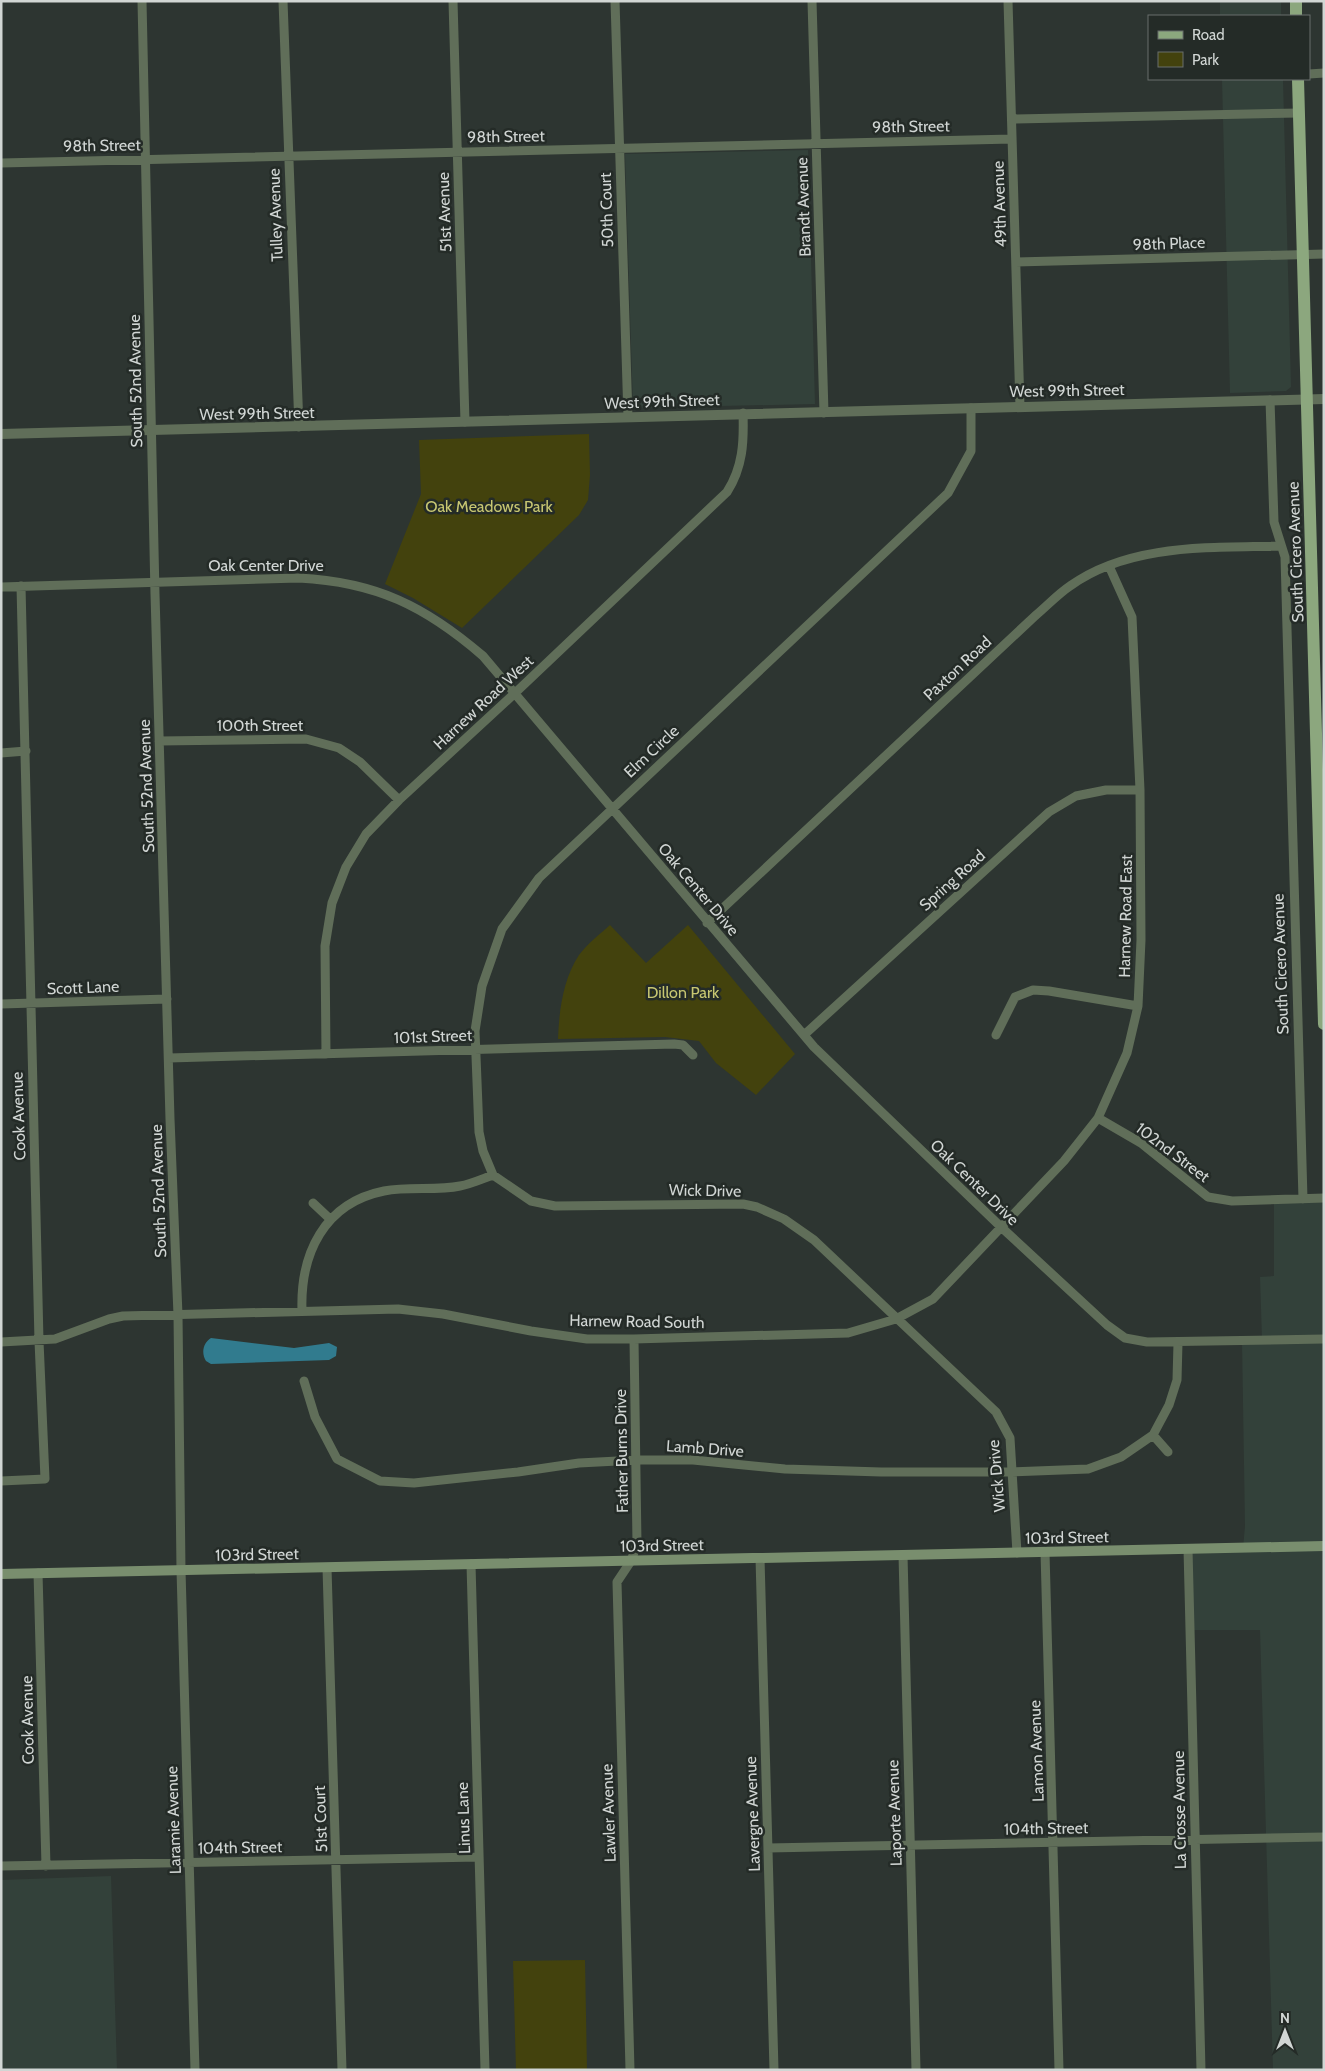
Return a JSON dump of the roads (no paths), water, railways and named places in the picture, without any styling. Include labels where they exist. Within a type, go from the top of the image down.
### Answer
[{"type":"main road","points":[[1296,1],[1296,15]]},
{"type":"main road","name":"South Cicero Avenue","points":[[1298,80],[1324,1024]]},
{"type":"main road","name":"103rd Street","points":[[1,1574],[1324,1546]]},
{"type":"street","name":"South 52nd Avenue","points":[[142,1],[159,741],[178,1314],[181,1570]]},
{"type":"street","name":"Tulley Avenue","points":[[283,1],[287,156],[299,427]]},
{"type":"street","name":"51st Avenue","points":[[453,1],[465,422]]},
{"type":"street","name":"50th Court","points":[[615,1],[628,417]]},
{"type":"street","name":"Brandt Avenue","points":[[812,1],[824,412]]},
{"type":"street","name":"49th Avenue","points":[[1008,1],[1020,407]]},
{"type":"street","points":[[1310,74],[1324,74]]},
{"type":"street","points":[[1012,119],[1299,112]]},
{"type":"street","name":"98th Street","points":[[1,162],[1012,139]]},
{"type":"street","name":"98th Place","points":[[1016,262],[1324,254]]},
{"type":"street","name":"West 99th Street","points":[[1,434],[1324,399]]},
{"type":"street","name":"South Cicero Avenue","points":[[1270,400],[1274,522],[1285,557],[1286,567],[1303,1199]]},
{"type":"street","name":"Elm Circle","points":[[493,1175],[483,1151],[479,1132],[475,1031],[482,986],[502,929],[539,878],[611,808],[948,493],[971,451],[971,408]]},
{"type":"street","name":"Harnew Road West","points":[[326,1054],[324,946],[332,903],[346,867],[366,834],[399,800],[727,492],[734,481],[742,461],[744,413]]},
{"type":"street","name":"Paxton Road","points":[[707,923],[1035,616],[1070,586],[1109,566],[1153,553],[1189,549],[1281,546]]},
{"type":"street","name":"Harnew Road East","points":[[1001,1228],[1064,1161],[1098,1118],[1128,1054],[1138,1006],[1142,940],[1140,790],[1132,617],[1109,566]]},
{"type":"street","name":"Oak Center Drive","points":[[1,586],[155,581],[325,579],[375,590],[413,606],[453,631],[483,656],[707,923],[804,1035],[855,1088],[1001,1228],[1106,1325],[1126,1338],[1147,1342],[1324,1338]]},
{"type":"street","name":"Cook Avenue","points":[[1,1481],[45,1479],[39,1341],[21,586]]},
{"type":"street","name":"100th Street","points":[[159,741],[306,739],[339,748],[360,762],[399,800]]},
{"type":"street","points":[[1,753],[26,751]]},
{"type":"street","name":"Spring Road","points":[[804,1035],[1049,812],[1076,796],[1106,790],[1140,790]]},
{"type":"street","points":[[996,1035],[1016,997],[1033,990],[1050,991],[1138,1006]]},
{"type":"street","name":"Scott Lane","points":[[1,1004],[167,999]]},
{"type":"street","name":"101st Street","points":[[169,1058],[674,1044],[683,1045],[693,1055]]},
{"type":"street","name":"102nd Street","points":[[1098,1118],[1141,1143],[1208,1197],[1232,1201],[1324,1198]]},
{"type":"street","points":[[302,1310],[302,1282],[307,1261],[313,1246],[330,1219],[352,1204],[374,1194],[400,1190],[462,1186],[493,1175]]},
{"type":"street","name":"Wick Drive","points":[[493,1175],[531,1201],[555,1206],[735,1204],[756,1207],[772,1213],[800,1229],[814,1240],[996,1412],[1010,1438],[1017,1553]]},
{"type":"street","points":[[313,1203],[330,1219]]},
{"type":"street","name":"Harnew Road South","points":[[178,1314],[398,1309],[443,1314],[531,1331],[588,1339],[848,1332],[896,1319],[933,1299],[1001,1228]]},
{"type":"street","points":[[1,1342],[55,1339],[109,1319],[123,1316],[178,1314]]},
{"type":"street","name":"Father Burns Drive","points":[[631,1560],[637,1544],[634,1339]]},
{"type":"street","name":"Lamb Drive","points":[[304,1381],[315,1417],[337,1459],[380,1481],[414,1483],[518,1472],[579,1463],[637,1460],[693,1460],[794,1470],[880,1472],[1012,1472],[1088,1469],[1121,1457],[1153,1435],[1168,1405],[1177,1380],[1178,1342]]},
{"type":"street","points":[[1153,1435],[1168,1452]]},
{"type":"street","name":"La Crosse Avenue","points":[[1188,1549],[1201,2070]]},
{"type":"street","name":"Lamon Avenue","points":[[1045,1552],[1059,2070]]},
{"type":"street","name":"Laporte Avenue","points":[[903,1555],[916,2070]]},
{"type":"street","name":"Lavergne Avenue","points":[[760,1558],[774,2070]]},
{"type":"street","name":"Lawler Avenue","points":[[630,2070],[617,1582],[631,1560]]},
{"type":"street","name":"Linus Lane","points":[[471,1564],[485,2070]]},
{"type":"street","name":"51st Court","points":[[327,1568],[342,2070]]},
{"type":"street","name":"Laramie Avenue","points":[[181,1570],[195,2070]]},
{"type":"street","name":"Cook Avenue","points":[[38,1573],[46,1866]]},
{"type":"street","name":"104th Street","points":[[768,1848],[1324,1838]]},
{"type":"street","name":"104th Street","points":[[1,1866],[479,1857]]},
{"type":"water","points":[[211,1338],[294,1348],[329,1343],[337,1347],[336,1356],[329,1360],[211,1364],[204,1358],[203,1352],[206,1343]]},
{"type":"park label","name":"Oak Meadows Park","points":[[489,506]]},
{"type":"park label","name":"Dillon Park","points":[[683,992]]}]
